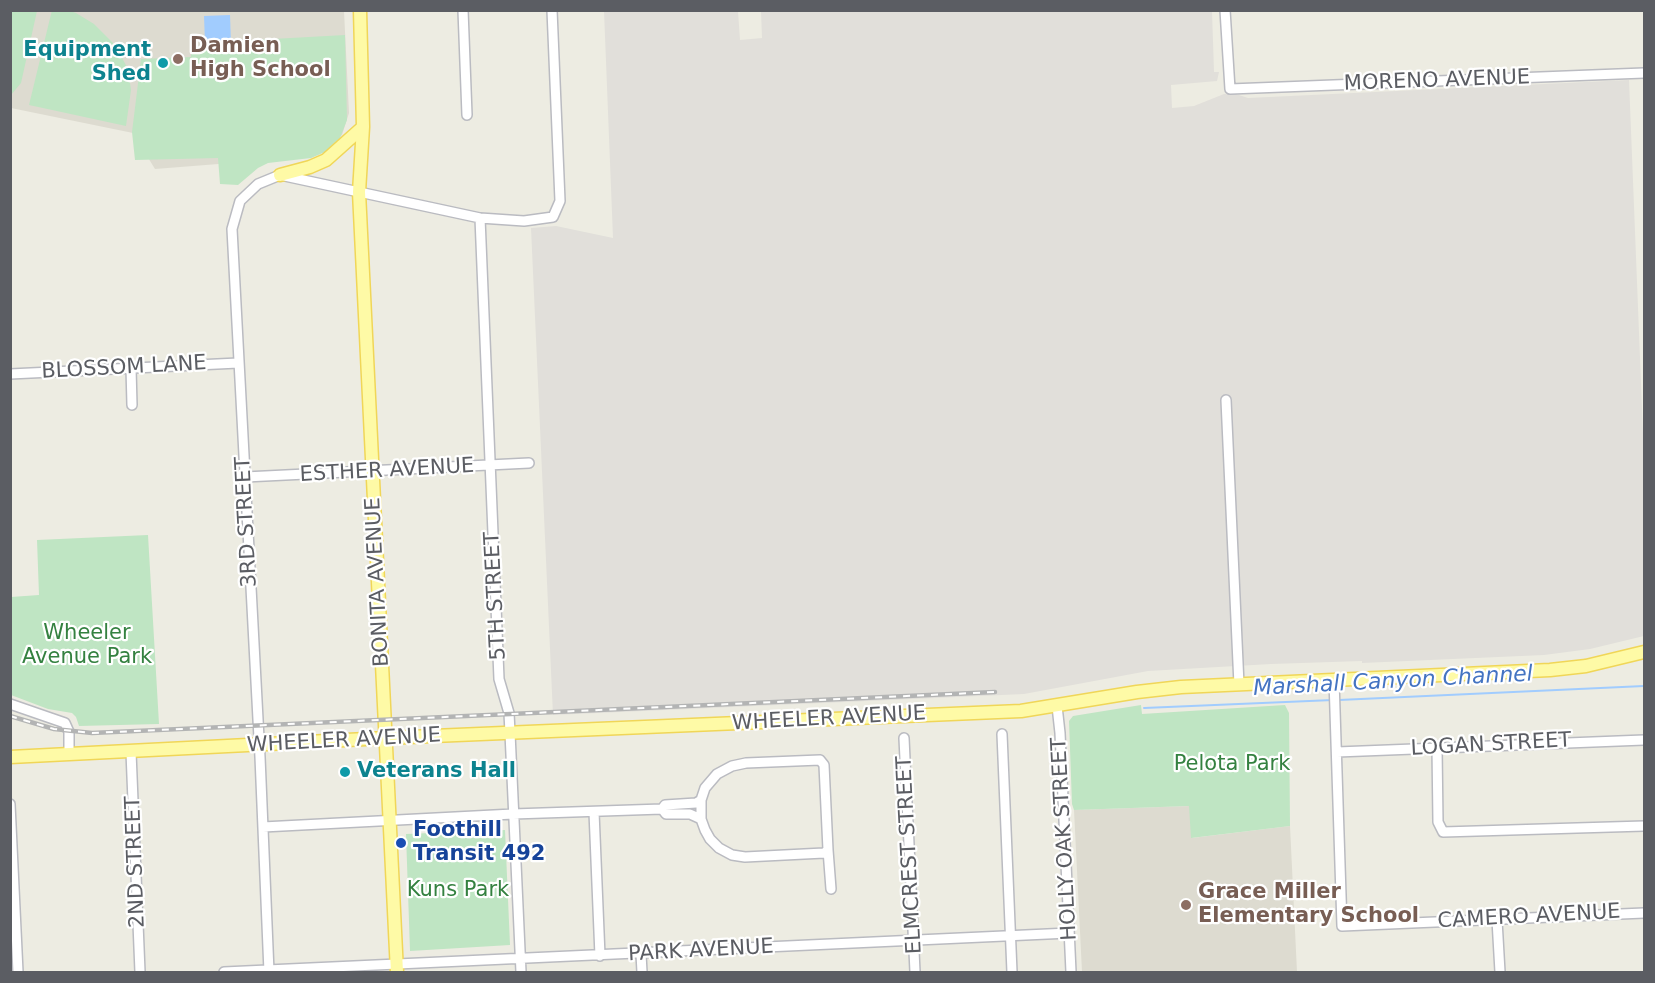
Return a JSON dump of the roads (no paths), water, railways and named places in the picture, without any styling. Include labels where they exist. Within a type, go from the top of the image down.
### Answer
[{"type":"main road","name":"BONITA AVENUE","points":[[360,10],[363,127],[359,192],[397,968]]},
{"type":"main road","points":[[280,176],[326,160],[363,127]]},
{"type":"main road","name":"WHEELER AVENUE","points":[[10,758],[386,738],[1021,711],[1181,687],[1550,670],[1586,666],[1644,652]]},
{"type":"street","points":[[463,10],[467,115]]},
{"type":"street","points":[[280,176],[480,218],[524,221],[553,217],[560,201],[552,10]]},
{"type":"street","name":"MORENO AVENUE","points":[[1225,10],[1230,89],[1644,73]]},
{"type":"street","name":"3RD STREET","points":[[269,971],[232,229],[240,201],[258,184],[280,176]]},
{"type":"street","name":"5TH STREET","points":[[480,218],[499,679],[508,713],[510,734],[521,972]]},
{"type":"street","name":"BLOSSOM LANE","points":[[10,374],[238,363]]},
{"type":"street","points":[[131,368],[132,405]]},
{"type":"street","points":[[1226,400],[1239,685]]},
{"type":"street","name":"ESTHER AVENUE","points":[[245,477],[529,463]]},
{"type":"street","points":[[1334,680],[1337,752]]},
{"type":"street","points":[[10,704],[66,723],[69,732],[69,754]]},
{"type":"street","name":"HOLLY OAK STREET","points":[[1057,706],[1071,972]]},
{"type":"street","points":[[1002,734],[1012,972]]},
{"type":"street","name":"ELMCREST STREET","points":[[904,738],[915,972]]},
{"type":"street","name":"LOGAN STREET","points":[[1337,752],[1644,740]]},
{"type":"street","points":[[1437,748],[1438,822],[1443,832],[1453,834],[1644,826]]},
{"type":"street","name":"2ND STREET","points":[[131,752],[140,972]]},
{"type":"street","name":"CAMERO AVENUE","points":[[1337,752],[1342,926],[1644,913]]},
{"type":"street","points":[[828,850],[824,853],[745,857],[732,855],[719,848],[705,830],[701,819],[705,788],[717,774],[732,766],[746,763],[820,760],[824,765],[831,889]]},
{"type":"street","points":[[263,827],[662,809],[665,805],[696,803],[702,800]]},
{"type":"street","points":[[10,804],[18,972]]},
{"type":"street","points":[[662,809],[666,814],[690,814],[701,819]]},
{"type":"street","points":[[594,812],[600,956]]},
{"type":"street","points":[[1497,920],[1500,972]]},
{"type":"street","name":"PARK AVENUE","points":[[224,972],[397,968],[520,959],[1069,933]]},
{"type":"street","points":[[641,954],[642,972]]},
{"type":"water","points":[[230,15],[231,43],[205,43],[204,16]]},
{"type":"waterway","name":"Marshall Canyon Channel","points":[[1339,700],[1644,686]]},
{"type":"waterway","name":"Marshall Canyon Channel","points":[[1144,708],[1333,700]]},
{"type":"railway","points":[[10,716],[54,729],[92,733],[995,692]]},
{"type":"place","name":"Damien High School","points":[[178,59]]},
{"type":"place","name":"Equipment Shed","points":[[163,63]]},
{"type":"place","name":"Veterans Hall","points":[[345,772]]},
{"type":"place","name":"Foothill Transit 492","points":[[401,843]]},
{"type":"place","name":"Grace Miller Elementary School","points":[[1186,905]]},
{"type":"park label","name":"Wheeler Avenue Park","points":[[87,646]]},
{"type":"park label","name":"Pelota Park","points":[[1232,765]]},
{"type":"park label","name":"Kuns Park","points":[[458,891]]}]
